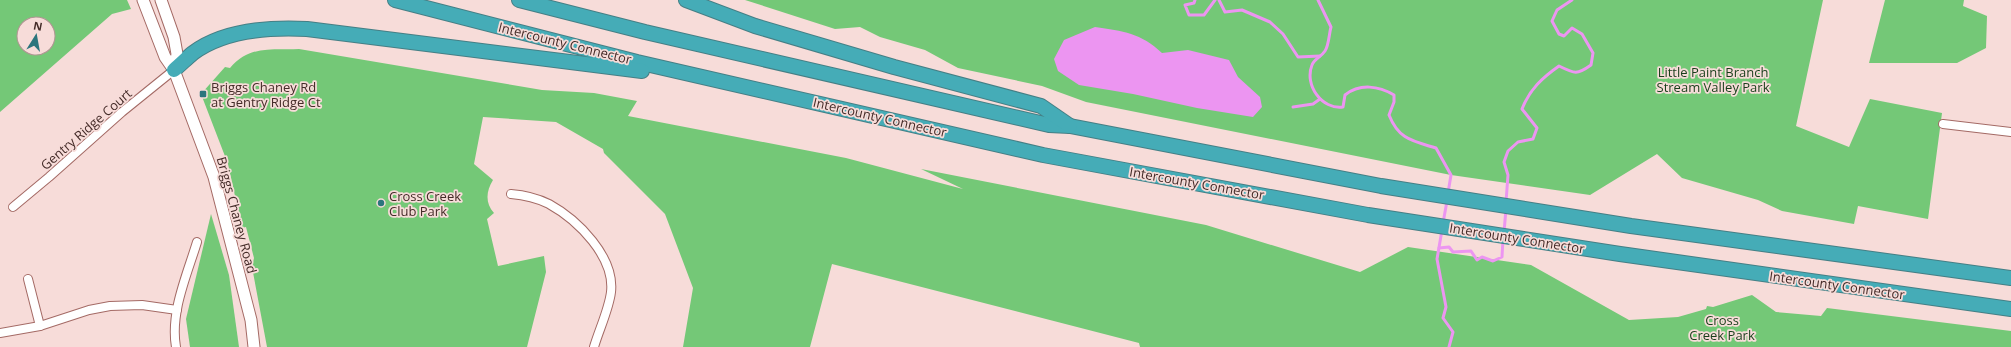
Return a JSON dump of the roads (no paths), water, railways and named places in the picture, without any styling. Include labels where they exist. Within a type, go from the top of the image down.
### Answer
[{"type":"highway","name":"Intercounty Connector","points":[[395,0],[637,62],[1043,155],[1368,214],[1620,254],[2011,309]]},
{"type":"highway","points":[[520,0],[645,32],[1049,125],[1070,126],[1381,186],[1631,226],[2011,278]]},
{"type":"highway","points":[[686,0],[762,28],[894,67],[1042,106],[1070,126]]},
{"type":"highway","points":[[174,70],[194,53],[216,41],[244,33],[273,28],[306,29],[723,81]]},
{"type":"main road","name":"Briggs Chaney Road","points":[[143,0],[165,57],[174,70],[214,177],[251,320],[254,347]]},
{"type":"main road","name":"Briggs Chaney Road","points":[[160,0],[174,37],[178,54],[174,70]]},
{"type":"street","name":"Gentry Ridge Court","points":[[13,206],[49,177],[122,112],[174,70]]},
{"type":"street","points":[[1943,124],[2011,132]]},
{"type":"street","points":[[511,194],[550,204],[568,218],[596,245],[610,269],[611,292],[594,347]]},
{"type":"street","points":[[176,347],[174,335],[177,310],[197,242]]},
{"type":"street","points":[[28,279],[40,326]]},
{"type":"street","points":[[0,333],[40,326],[89,310],[110,306],[142,305],[177,310]]},
{"type":"waterway","points":[[1195,0],[1194,3],[1185,5],[1189,15],[1204,15],[1215,0]]},
{"type":"waterway","points":[[1219,0],[1225,12],[1242,10],[1270,22],[1283,34],[1298,57],[1320,56]]},
{"type":"waterway","points":[[1318,0],[1331,27],[1326,49],[1313,63],[1310,73],[1313,88],[1317,95],[1328,105],[1335,107],[1343,107],[1345,95],[1351,91],[1363,87],[1376,88],[1394,95],[1394,102],[1389,115],[1393,123],[1402,135],[1414,141],[1436,148],[1451,175],[1448,193]]},
{"type":"waterway","points":[[1506,202],[1508,175],[1504,162],[1508,151],[1518,142],[1533,139],[1537,128],[1522,109],[1525,102],[1542,80],[1559,66],[1572,72],[1579,72],[1591,65],[1593,53],[1582,34],[1572,28],[1564,36],[1559,34],[1552,21],[1557,10],[1572,0]]},
{"type":"waterway","points":[[1293,107],[1313,104],[1320,99]]},
{"type":"waterway","points":[[1443,223],[1447,201]]},
{"type":"waterway","points":[[1504,232],[1506,209]]},
{"type":"waterway","points":[[1442,230],[1437,259],[1446,307],[1443,318],[1453,332],[1449,347]]},
{"type":"waterway","points":[[1439,248],[1449,247],[1453,252],[1471,251],[1477,260],[1482,257],[1493,261],[1502,257],[1503,239]]},
{"type":"place","name":"Briggs Chaney Rd at Gentry Ridge Ct","points":[[203,94]]},
{"type":"place","name":"Cross Creek Club Park","points":[[381,203]]},
{"type":"park label","name":"Little Paint Branch Stream Valley Park","points":[[1713,80]]},
{"type":"park label","name":"Cross Creek Park","points":[[1722,328]]}]
